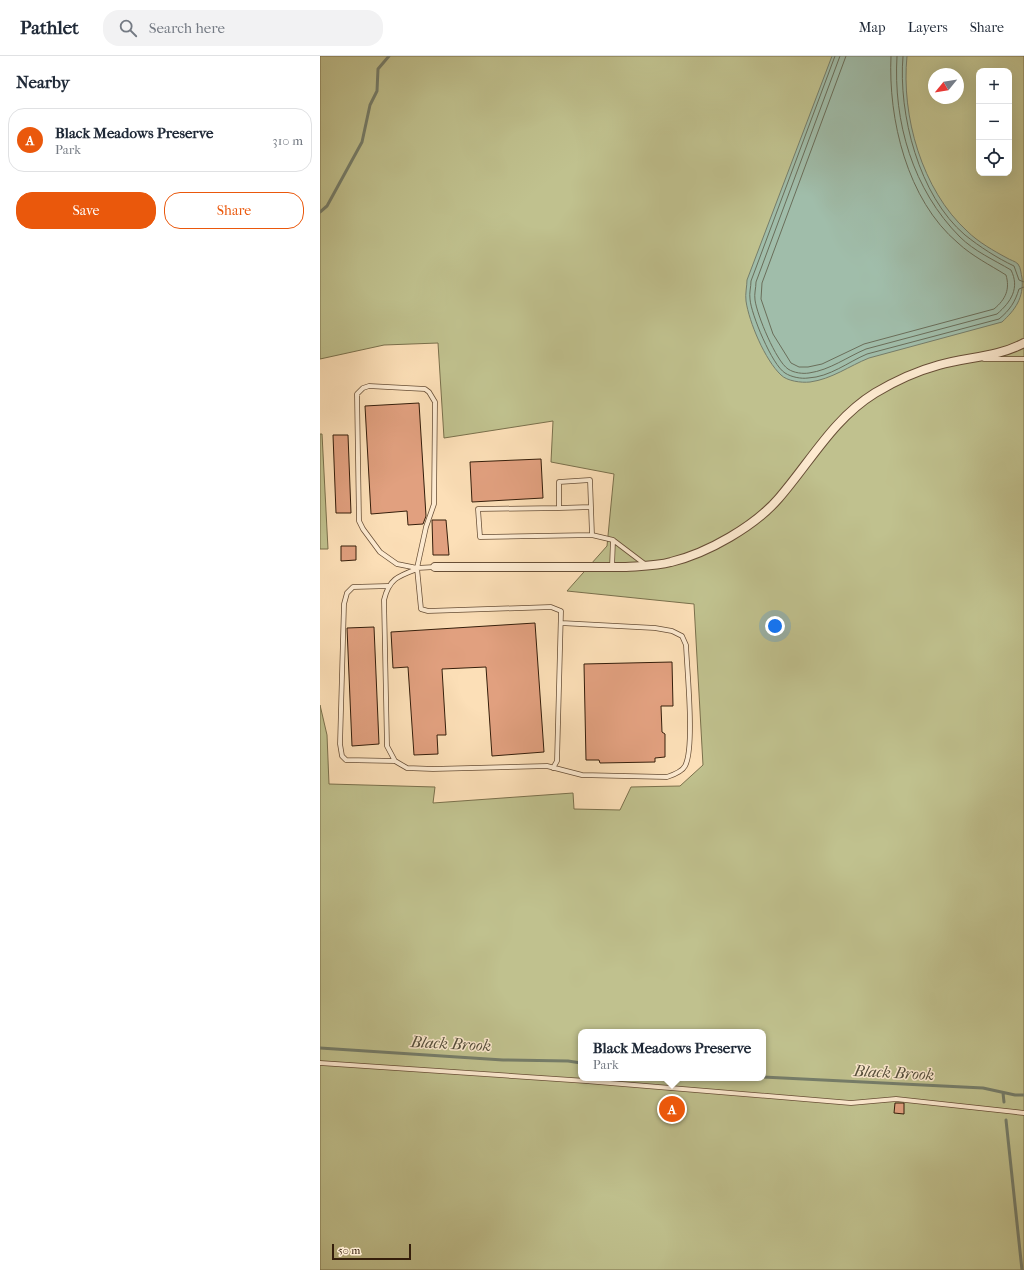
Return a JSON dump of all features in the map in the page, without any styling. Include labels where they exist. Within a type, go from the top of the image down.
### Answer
[{"type":"street","points":[[435,567],[612,567],[671,562],[687,557],[745,528],[762,515],[779,498],[824,439],[856,407],[893,383],[915,373],[940,365],[1001,352],[1024,343]]},
{"type":"lane","points":[[968,359],[1024,359]]},
{"type":"lane","points":[[435,567],[417,568],[404,567],[390,559],[372,542],[359,521],[357,394],[363,388],[369,386],[425,388],[429,392],[434,402],[434,504],[426,527],[417,568],[420,606],[423,611],[551,606],[561,611],[556,761],[553,768]]},
{"type":"lane","points":[[559,508],[559,482],[590,480],[592,535]]},
{"type":"lane","points":[[591,508],[478,509],[480,537],[592,535],[613,540],[646,565]]},
{"type":"lane","points":[[612,567],[613,540]]},
{"type":"lane","points":[[395,761],[387,746],[384,600],[388,586],[399,576],[417,568]]},
{"type":"lane","points":[[388,586],[353,587],[347,593],[344,604],[340,744],[342,756],[346,760],[395,761],[407,768],[547,766],[582,775],[667,777],[675,775],[685,767],[690,748],[686,645],[682,636],[672,631],[655,628],[561,623]]},
{"type":"lane","points":[[320,1063],[578,1080]]},
{"type":"lane","points":[[586,1081],[851,1103],[896,1099],[1024,1113]]},
{"type":"green space","points":[[320,56],[1024,56],[1024,1270],[320,1270],[320,705],[327,735],[329,784],[435,787],[433,803],[573,793],[574,809],[620,810],[631,787],[680,786],[703,765],[694,604],[567,591],[607,546],[614,474],[551,462],[553,421],[444,438],[438,343],[384,345],[320,359]]},
{"type":"green space","points":[[320,434],[322,434],[328,549],[320,549]]},
{"type":"water","points":[[832,56],[907,56],[906,79],[911,127],[918,151],[927,173],[938,195],[951,214],[967,231],[986,246],[1018,264],[1022,278],[1022,292],[1015,308],[1002,322],[869,358],[826,378],[810,382],[798,382],[787,379],[781,375],[764,351],[750,319],[746,298],[747,280]]},
{"type":"building","points":[[419,403],[426,516],[423,524],[408,525],[407,511],[371,514],[365,406]]},
{"type":"building","points":[[333,435],[348,435],[351,513],[336,513]]},
{"type":"building","points":[[541,459],[543,498],[472,502],[470,462]]},
{"type":"building","points":[[432,520],[446,520],[449,555],[433,555]]},
{"type":"building","points":[[341,546],[356,546],[356,560],[341,561]]},
{"type":"building","points":[[535,623],[544,752],[492,756],[486,667],[442,669],[446,735],[437,735],[438,754],[414,755],[408,667],[393,668],[391,632]]},
{"type":"building","points":[[374,627],[379,744],[352,746],[347,628]]},
{"type":"building","points":[[672,662],[673,706],[661,706],[662,732],[665,734],[665,757],[655,758],[655,762],[600,763],[599,760],[586,760],[584,664]]},
{"type":"building","points":[[895,1103],[904,1103],[904,1114],[894,1113]]},
{"type":"waterway","points":[[320,212],[327,206],[362,142],[370,105],[377,91],[378,69],[389,56]]},
{"type":"waterway","name":"Black Brook","points":[[320,1048],[503,1060],[578,1063]]},
{"type":"waterway","name":"Black Brook","points":[[766,1077],[983,1088],[1015,1095],[1024,1095]]},
{"type":"waterway","points":[[1003,1093],[1004,1102]]},
{"type":"waterway","points":[[1006,1120],[1022,1270]]},
{"type":"place","name":"Black Meadows Preserve","points":[[672,1109]]}]
